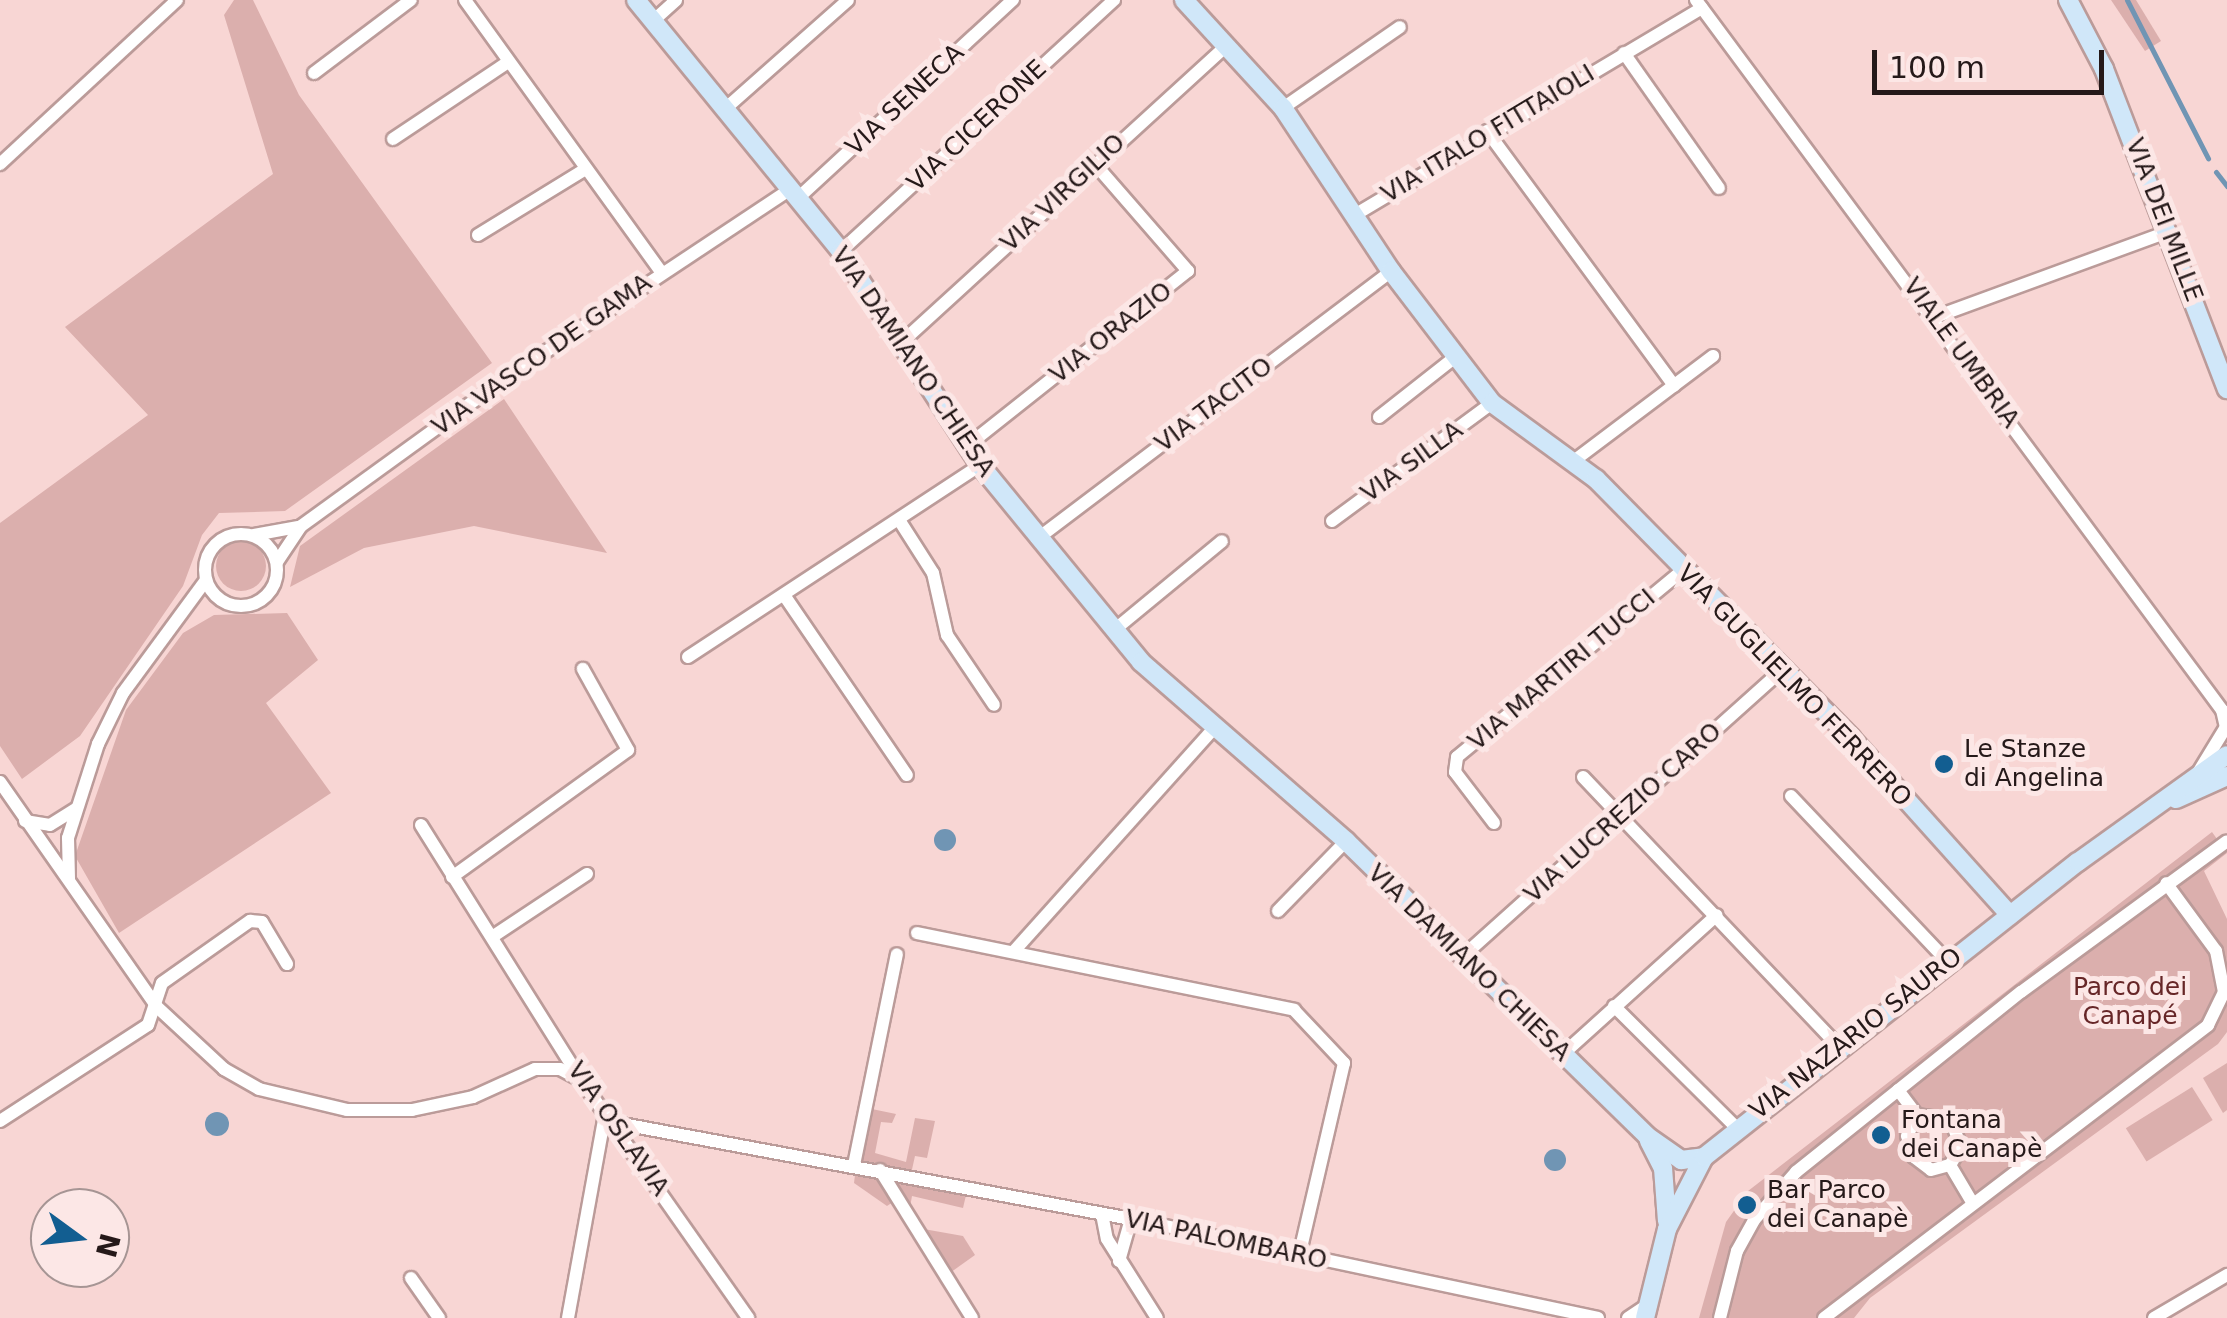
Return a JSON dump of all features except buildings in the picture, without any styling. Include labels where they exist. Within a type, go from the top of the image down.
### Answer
[{"type":"street","points":[[0,164],[177,0]]},
{"type":"street","points":[[314,72],[411,0]]},
{"type":"street","points":[[465,0],[661,272]]},
{"type":"street","name":"VIA DAMIANO CHIESA","points":[[636,0],[840,252],[980,465],[1113,631],[1214,728],[1346,841],[1647,1136],[1681,1160],[1704,1157]]},
{"type":"street","points":[[653,21],[676,0]]},
{"type":"street","points":[[725,109],[848,0]]},
{"type":"street","name":"VIA SENECA","points":[[793,195],[1012,0]]},
{"type":"street","name":"VIA CICERONE","points":[[840,252],[1114,0]]},
{"type":"street","name":"VIA DEI MILLE","points":[[2068,0],[2104,69],[2170,232],[2227,389]]},
{"type":"street","name":"VIA GUGLIELMO FERRERO","points":[[1187,1],[1283,108],[1391,270],[1454,358],[1492,403],[1575,460],[1682,572],[1783,669],[2010,915]]},
{"type":"street","name":"VIA ITALO FITTAIOLI","points":[[1353,216],[1699,4]]},
{"type":"street","name":"VIALE UMBRIA","points":[[1699,4],[2224,711],[2226,727],[2198,774]]},
{"type":"street","points":[[1283,108],[1400,27]]},
{"type":"street","name":"VIA VIRGILIO","points":[[902,342],[1226,46]]},
{"type":"street","name":"VIA ITALO FITTAIOLI","points":[[1624,53],[1719,188]]},
{"type":"street","points":[[393,139],[508,62]]},
{"type":"street","points":[[1487,131],[1674,386]]},
{"type":"street","name":"VIA ORAZIO","points":[[968,446],[1188,272],[1094,163]]},
{"type":"street","points":[[478,235],[584,170]]},
{"type":"street","name":"VIA VASCO DE GAMA","points":[[177,620],[203,604],[258,603],[274,586],[277,562],[300,526],[661,272],[793,195]]},
{"type":"street","points":[[1935,317],[2170,232]]},
{"type":"street","name":"VIA TACITO","points":[[1037,539],[1391,270]]},
{"type":"street","points":[[1575,460],[1713,356]]},
{"type":"street","points":[[1379,417],[1454,358]]},
{"type":"street","name":"VIA SILLA","points":[[1332,520],[1492,403]]},
{"type":"street","points":[[688,657],[901,523],[980,465]]},
{"type":"street","points":[[901,523],[933,573],[947,635],[994,705]]},
{"type":"street","name":"VIA VASCO DE GAMA","points":[[70,885],[68,838],[123,692],[206,580],[212,548],[230,535],[300,526]]},
{"type":"street","points":[[252,535],[268,545],[277,562]]},
{"type":"street","points":[[1113,631],[1222,541]]},
{"type":"street","name":"VIA MARTIRI TUCCI","points":[[1494,823],[1456,772],[1457,758],[1682,572]]},
{"type":"street","points":[[206,580],[224,602]]},
{"type":"street","points":[[784,595],[906,775]]},
{"type":"street","points":[[452,877],[628,750],[583,669]]},
{"type":"street","name":"VIA LUCREZIO CARO","points":[[1462,958],[1783,669]]},
{"type":"street","points":[[1015,950],[1214,728]]},
{"type":"street","name":"VIA NAZARIO SAURO","points":[[1646,1311],[1667,1230],[1704,1157],[1948,962],[2227,755]]},
{"type":"street","name":"VIA NAZARIO SAURO","points":[[2148,811],[2227,776]]},
{"type":"street","points":[[1583,777],[1839,1047]]},
{"type":"street","points":[[0,782],[156,1006],[224,1069],[294,1102],[412,1110],[472,1097],[535,1069],[550,1067],[582,1080]]},
{"type":"street","points":[[1791,796],[1948,962]]},
{"type":"street","points":[[42,845],[50,825],[76,809]]},
{"type":"street","points":[[25,821],[50,825]]},
{"type":"street","name":"VIA OSLAVIA","points":[[422,824],[582,1080],[617,1123],[748,1318]]},
{"type":"street","points":[[42,845],[68,838]]},
{"type":"street","points":[[1278,911],[1346,841]]},
{"type":"street","points":[[1738,1318],[1720,1314],[1737,1251],[1773,1194],[1898,1090],[2166,883],[2227,841]]},
{"type":"street","points":[[492,937],[587,874]]},
{"type":"street","points":[[1824,1318],[2208,1025],[2224,992],[2216,951],[2166,883]]},
{"type":"street","points":[[1563,1054],[1717,915]]},
{"type":"street","points":[[0,1121],[148,1025],[162,983],[250,921],[262,922],[287,964]]},
{"type":"street","points":[[918,933],[1294,1010],[1344,1063],[1299,1256]]},
{"type":"street","points":[[854,1165],[897,954]]},
{"type":"street","points":[[1614,1006],[1737,1128]]},
{"type":"street","points":[[1898,1090],[1918,1115],[1951,1120],[1961,1147],[1950,1165],[1931,1170],[1914,1157],[1907,1136],[1918,1115]]},
{"type":"street","points":[[568,1318],[606,1109]]},
{"type":"street","name":"VIA PALOMBARO","points":[[617,1123],[1131,1219],[1598,1318]]},
{"type":"street","name":"VIA DAMIANO CHIESA","points":[[1647,1136],[1662,1168],[1667,1230]]},
{"type":"street","points":[[1950,1165],[1972,1202]]},
{"type":"street","points":[[880,1170],[972,1318]]},
{"type":"street","points":[[1102,1214],[1119,1260],[1157,1318]]},
{"type":"street","points":[[1119,1260],[1131,1219]]},
{"type":"street","points":[[2154,1318],[2177,1312],[2227,1275]]},
{"type":"street","points":[[411,1278],[438,1318]]},
{"type":"street","points":[[1628,1318],[1646,1311]]},
{"type":"green space","points":[[234,0],[253,0],[299,95],[492,363],[285,511],[219,513],[202,535],[183,586],[80,736],[22,779],[0,746],[0,523],[148,415],[65,327],[273,174],[224,15]]},
{"type":"green space","points":[[2111,0],[2136,0],[2161,41],[2145,51]]},
{"type":"green space","points":[[504,399],[607,553],[474,526],[364,548],[290,587],[300,546]]},
{"type":"green space","points":[[241,541],[258,549],[266,566],[258,583],[241,591],[224,583],[216,566],[224,549]]},
{"type":"green space","points":[[287,613],[318,660],[266,703],[331,793],[119,933],[75,856],[126,710],[183,633],[214,615]]},
{"type":"green space","name":"Parco dei Canapé","points":[[2212,832],[2227,853],[2204,871],[2227,919],[2227,1032],[2218,1044],[1870,1298],[1854,1318],[1699,1318],[1726,1222],[1748,1191]]},
{"type":"green space","points":[[2227,1063],[2227,1110],[2223,1113],[2203,1078]]},
{"type":"green space","points":[[2192,1087],[2213,1120],[2147,1161],[2126,1128]]},
{"type":"green space","points":[[867,1108],[896,1114],[892,1123],[881,1122],[875,1153],[906,1162],[915,1118],[935,1121],[927,1158],[915,1156],[911,1174],[856,1164]]},
{"type":"green space","points":[[856,1167],[879,1171],[896,1200],[887,1206],[854,1183]]},
{"type":"green space","points":[[884,1173],[967,1191],[963,1208],[912,1196],[909,1213]]},
{"type":"green space","points":[[918,1228],[963,1236],[975,1255],[947,1275]]},
{"type":"water","points":[[945,829],[953,832],[953,848],[945,851],[937,848],[934,840],[937,832]]},
{"type":"water","points":[[217,1112],[229,1124],[217,1136],[205,1124]]},
{"type":"water","points":[[1555,1149],[1563,1152],[1563,1168],[1555,1171],[1547,1168],[1544,1160],[1547,1152]]},
{"type":"waterway","points":[[2127,0],[2208,158]]},
{"type":"waterway","points":[[2216,172],[2227,186]]},
{"type":"place","name":"Le Stanze di Angelina","points":[[1944,764]]},
{"type":"place","name":"Fontana dei Canapè","points":[[1881,1135]]},
{"type":"place","name":"Bar Parco dei Canapè","points":[[1747,1205]]}]
